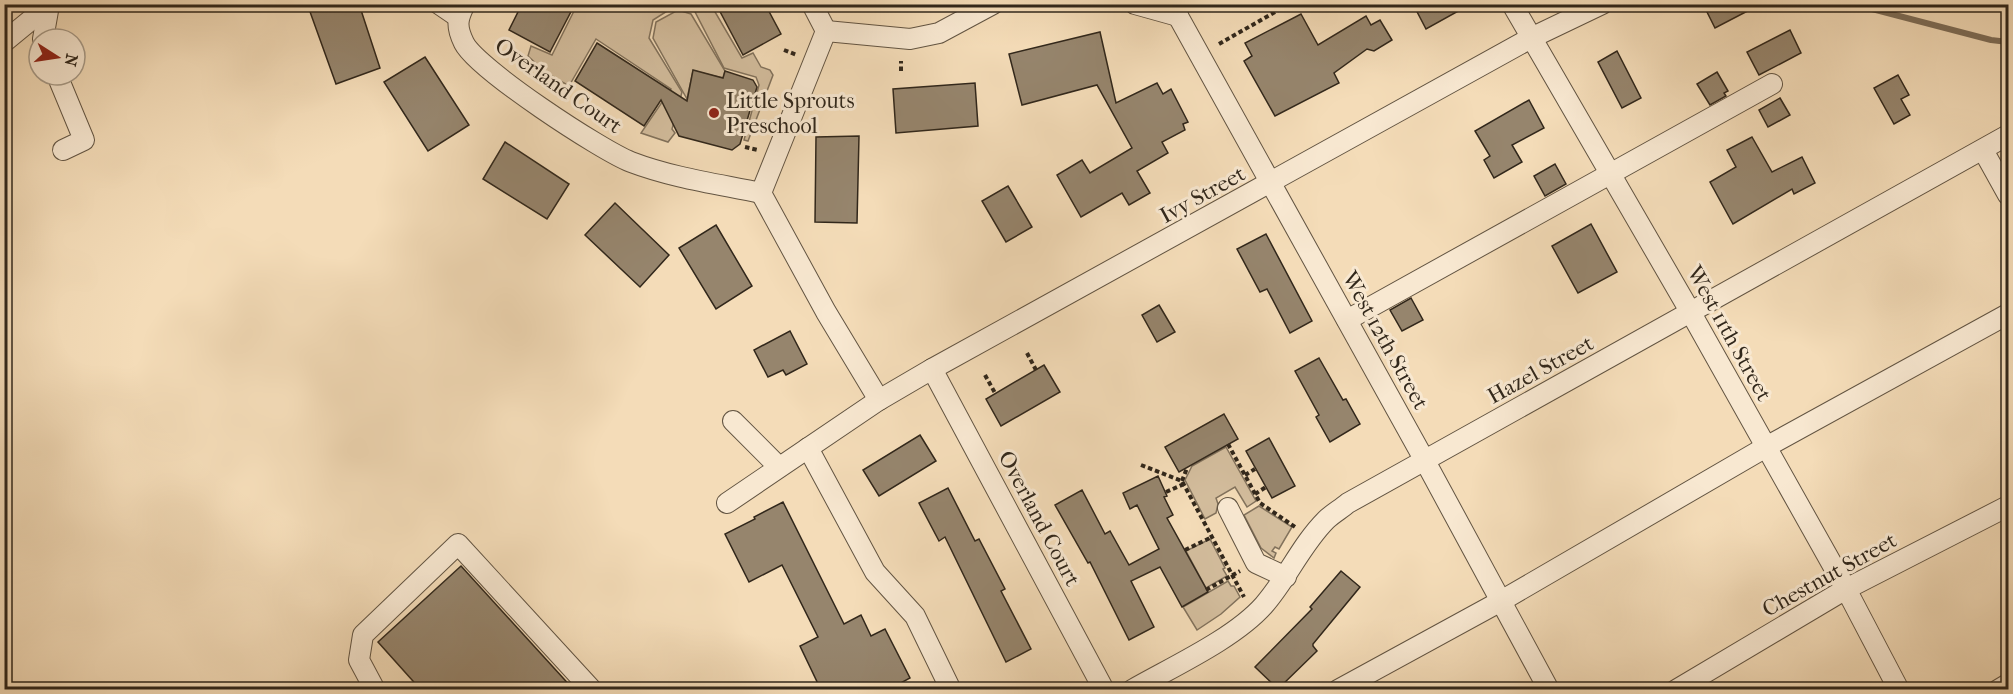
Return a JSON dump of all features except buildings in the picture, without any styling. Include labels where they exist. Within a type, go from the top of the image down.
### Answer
[{"type":"street","name":"Overland Court","points":[[439,4],[461,11],[460,31],[465,45],[486,66],[585,138],[630,162],[673,176],[761,193]]},
{"type":"street","points":[[812,4],[826,31],[761,193],[826,312],[879,400]]},
{"type":"street","points":[[826,31],[910,39],[939,33],[993,4]]},
{"type":"street","points":[[1135,4],[1179,10]]},
{"type":"street","name":"West 11th Street","points":[[1512,4],[1691,313],[1846,590],[1899,690]]},
{"type":"street","name":"Ivy Street","points":[[727,503],[879,400],[933,369],[1531,38],[1602,4]]},
{"type":"street","points":[[45,27],[50,5]]},
{"type":"street","points":[[4,42],[50,5]]},
{"type":"street","name":"West 12th Street","points":[[1179,10],[1549,690]]},
{"type":"street","points":[[1347,320],[1772,84]]},
{"type":"street","points":[[62,87],[84,140],[63,150]]},
{"type":"street","name":"Hazel Street","points":[[1132,690],[1226,636],[1262,607],[1326,520],[1348,503],[2008,135]]},
{"type":"street","points":[[1983,150],[2008,195]]},
{"type":"street","points":[[1338,690],[1501,601],[1766,447],[2008,314]]},
{"type":"street","name":"Overland Court","points":[[933,369],[1104,690]]},
{"type":"street","points":[[733,421],[779,467]]},
{"type":"street","points":[[808,448],[875,572],[915,615],[951,690]]},
{"type":"street","name":"Chestnut Street","points":[[1676,690],[1846,590],[2008,506]]},
{"type":"street","points":[[1228,508],[1256,563],[1286,577]]},
{"type":"street","points":[[375,690],[359,660],[363,635],[458,544],[592,690]]},
{"type":"street","points":[[1998,690],[2008,684]]},
{"type":"path","points":[[1219,44],[1289,4]]},
{"type":"path","points":[[784,50],[797,55]]},
{"type":"path","points":[[901,61],[901,71]]},
{"type":"path","points":[[745,147],[761,151]]},
{"type":"path","points":[[1027,352],[1036,370]]},
{"type":"path","points":[[985,375],[995,393]]},
{"type":"path","points":[[1228,444],[1260,503],[1295,527]]},
{"type":"path","points":[[1141,465],[1183,482],[1244,597]]},
{"type":"path","points":[[1166,492],[1183,482],[1187,468]]},
{"type":"path","points":[[1245,475],[1255,469]]},
{"type":"path","points":[[1255,494],[1266,487]]},
{"type":"path","points":[[1185,550],[1212,537]]},
{"type":"path","points":[[1206,590],[1233,575]]},
{"type":"shaded area","points":[[577,5],[711,5],[742,58],[753,53],[761,67],[770,70],[773,75],[748,141],[744,140],[759,85],[756,77],[724,68],[694,10],[675,6],[653,20],[649,38],[682,92],[672,129],[675,133],[668,142],[641,133],[671,89],[596,39],[569,86],[545,72],[528,56],[531,46],[552,55]]},
{"type":"shaded area","points":[[678,10],[691,14],[725,71],[723,78],[693,71],[687,99],[653,38],[656,22]]},
{"type":"shaded area","points":[[1226,447],[1256,501],[1247,507],[1235,487],[1216,498],[1218,504],[1216,513],[1205,519],[1185,480],[1192,466]]},
{"type":"shaded area","points":[[1259,506],[1292,527],[1279,549],[1275,547],[1272,551],[1276,553],[1274,558],[1261,548],[1244,515]]},
{"type":"shaded area","points":[[1210,539],[1227,576],[1206,588],[1186,551]]},
{"type":"shaded area","points":[[1228,581],[1240,597],[1221,614],[1197,630],[1183,607]]},
{"type":"waterway","points":[[1853,4],[1991,40],[2008,42]]},
{"type":"place","name":"Little Sprouts Preschool","points":[[714,113]]}]
